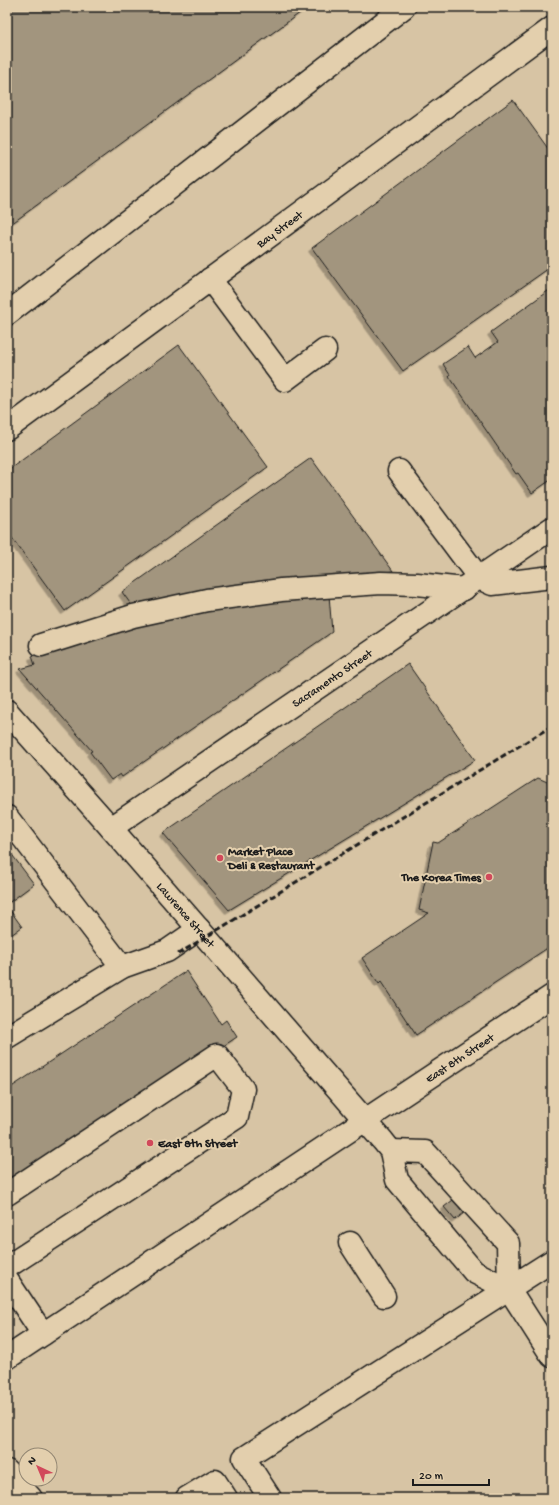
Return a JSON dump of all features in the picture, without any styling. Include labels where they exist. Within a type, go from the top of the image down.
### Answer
[{"type":"street","points":[[7,314],[404,7]]},
{"type":"street","name":"Bay Street","points":[[7,429],[552,28]]},
{"type":"street","points":[[210,279],[284,380],[325,350]]},
{"type":"street","points":[[399,471],[471,584]]},
{"type":"street","name":"Sacramento Street","points":[[111,828],[552,528]]},
{"type":"street","points":[[41,645],[133,616],[207,600],[281,590],[381,583],[492,584],[552,577]]},
{"type":"street","name":"Lawrence Street","points":[[7,711],[111,828],[391,1151]]},
{"type":"street","points":[[7,818],[122,967]]},
{"type":"street","points":[[7,1037],[122,967],[167,951],[198,929]]},
{"type":"street","name":"East 8th Street","points":[[7,1358],[364,1119],[552,996]]},
{"type":"street","points":[[7,1194],[217,1055],[243,1089],[237,1117],[7,1267]]},
{"type":"street","points":[[509,1290],[508,1243],[425,1152],[391,1151],[396,1180],[474,1272],[509,1290],[552,1356]]},
{"type":"street","points":[[350,1243],[384,1296]]},
{"type":"street","points":[[270,1498],[244,1458],[509,1290],[549,1270]]},
{"type":"street","points":[[7,1280],[43,1334]]},
{"type":"street","points":[[7,1471],[31,1498]]},
{"type":"street","points":[[187,1498],[215,1481],[226,1498]]},
{"type":"building","points":[[7,7],[308,7],[7,227]]},
{"type":"building","points":[[513,100],[552,154],[552,266],[403,371],[312,248]]},
{"type":"building","points":[[552,288],[552,479],[532,493],[518,473],[516,474],[449,376],[450,375],[443,364],[468,347],[475,358],[498,342],[491,332]]},
{"type":"building","points":[[179,345],[268,467],[65,611],[7,531],[7,471]]},
{"type":"building","points":[[311,458],[393,571],[242,589],[135,610],[122,592]]},
{"type":"building","points":[[329,595],[332,632],[122,777],[120,774],[111,780],[90,752],[92,751],[20,669],[35,665],[32,656],[144,624],[220,609]]},
{"type":"building","points":[[408,664],[475,760],[229,910],[163,833]]},
{"type":"building","name":"The Korea Times","points":[[538,778],[552,784],[552,945],[416,1035],[381,982],[379,984],[362,958],[429,913],[419,910],[433,842],[438,843]]},
{"type":"building","points":[[7,848],[34,884],[7,904]]},
{"type":"building","points":[[7,906],[22,927],[7,938]]},
{"type":"building","points":[[186,971],[221,1024],[226,1020],[237,1037],[7,1189],[7,1090]]},
{"type":"building","points":[[453,1200],[464,1213],[455,1220],[444,1207]]},
{"type":"railway","points":[[178,954],[552,726]]},
{"type":"place","name":"Market Place Deli & Restaurant","points":[[220,858]]},
{"type":"place","name":"The Korea Times","points":[[489,877]]},
{"type":"place","name":"East 8th Street","points":[[150,1143]]}]
